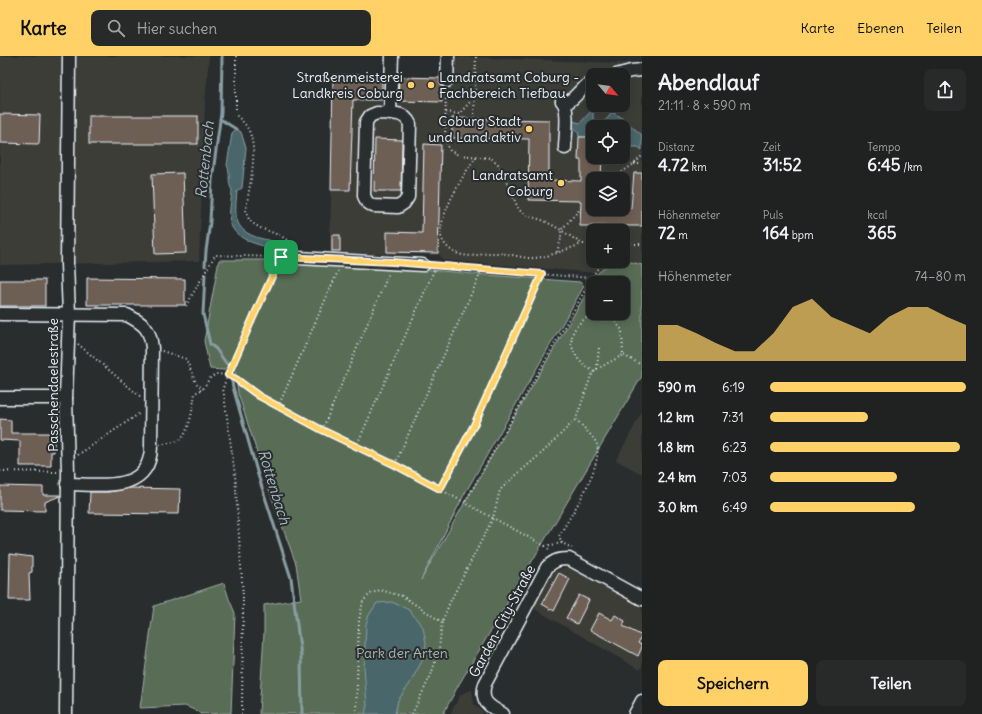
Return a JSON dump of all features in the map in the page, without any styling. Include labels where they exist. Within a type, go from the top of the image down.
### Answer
[{"type":"street","name":"Passchendaelestraße","points":[[66,714],[68,459],[66,398],[69,336],[67,264],[69,56]]},
{"type":"street","points":[[390,114],[392,56]]},
{"type":"street","points":[[447,81],[448,56]]},
{"type":"street","points":[[630,71],[642,70]]},
{"type":"street","points":[[565,148],[566,112],[562,101],[568,102],[572,100],[577,92],[586,85]]},
{"type":"street","points":[[377,113],[390,114],[401,114],[407,118],[410,124],[408,197],[404,203],[398,206],[373,206],[367,202],[364,196],[366,122],[370,116],[377,113]]},
{"type":"street","points":[[281,257],[393,262],[423,265]]},
{"type":"street","points":[[0,314],[127,315],[145,326],[151,338],[151,454],[147,466],[140,475],[132,481],[121,484],[67,478]]},
{"type":"street","points":[[0,398],[66,398]]},
{"type":"street","name":"Garden-City-Straße","points":[[503,714],[490,706],[483,697],[482,692],[548,567],[553,562],[556,560],[569,559],[642,599]]},
{"type":"street","points":[[635,714],[642,701]]},
{"type":"path","points":[[236,56],[236,115],[248,128],[253,141],[253,159],[246,212],[247,219],[252,224],[280,234],[288,240],[298,258]]},
{"type":"path","points":[[474,118],[476,56]]},
{"type":"path","points":[[447,81],[445,140],[450,151],[459,156],[491,158],[496,161],[504,174],[519,210],[529,216],[545,221],[582,244]]},
{"type":"path","points":[[446,112],[459,114],[470,102]]},
{"type":"path","points":[[476,156],[453,196],[443,219],[441,236],[450,250],[469,256],[496,252],[530,258],[541,257],[586,244]]},
{"type":"path","points":[[622,172],[642,156]]},
{"type":"path","points":[[634,164],[642,164]]},
{"type":"path","points":[[513,198],[528,185]]},
{"type":"path","points":[[557,252],[561,239],[561,230],[581,208]]},
{"type":"path","points":[[630,244],[642,244]]},
{"type":"path","points":[[186,306],[215,255],[281,257],[223,388],[235,475],[243,598],[242,714]]},
{"type":"path","points":[[278,407],[343,260]]},
{"type":"path","points":[[322,430],[393,262]]},
{"type":"path","points":[[423,265],[586,278]]},
{"type":"path","points":[[356,447],[436,266]]},
{"type":"path","points":[[395,465],[482,270]]},
{"type":"path","points":[[440,489],[474,425],[542,274]]},
{"type":"path","points":[[465,502],[586,289]]},
{"type":"path","points":[[586,317],[578,323],[573,333],[572,342],[575,352],[580,360],[594,372]]},
{"type":"path","points":[[614,320],[622,330],[623,355]]},
{"type":"path","points":[[68,459],[72,459],[151,406],[69,336]]},
{"type":"path","points":[[597,369],[599,347]]},
{"type":"path","points":[[152,348],[186,359],[196,383],[203,389]]},
{"type":"path","points":[[623,355],[642,365]]},
{"type":"path","points":[[412,714],[432,675],[439,649],[442,622],[459,583],[493,518],[500,490],[543,452],[576,419],[591,376],[594,372],[623,355]]},
{"type":"path","points":[[151,447],[178,441],[184,436],[192,412],[196,393],[203,389],[209,379],[216,374],[228,375],[278,407],[395,465],[545,546]]},
{"type":"path","points":[[562,543],[559,536],[592,475],[597,458],[597,444],[576,419]]},
{"type":"path","points":[[0,471],[67,478]]},
{"type":"path","points":[[356,714],[360,610],[364,601],[370,594],[380,590],[402,596],[415,603],[442,622]]},
{"type":"shaded area","points":[[0,56],[209,56],[205,104],[199,261],[0,265]]},
{"type":"shaded area","points":[[442,56],[642,64],[642,265],[630,262],[630,224],[586,224],[586,268],[604,268],[598,273],[443,260],[440,255],[330,253],[333,75],[442,77]]},
{"type":"shaded area","points":[[642,412],[642,474],[616,460]]},
{"type":"shaded area","points":[[566,567],[642,606],[642,666],[640,670],[533,608],[553,572]]},
{"type":"shaded area","points":[[472,690],[474,704],[485,714],[450,714],[461,694]]},
{"type":"green space","name":"Park der Arten","points":[[219,260],[281,260],[400,267],[580,282],[584,286],[464,495],[421,580],[586,294],[586,320],[630,320],[630,276],[596,276],[598,273],[604,268],[630,268],[630,262],[642,265],[642,376],[458,686],[443,714],[259,714],[264,633],[264,605],[301,599],[296,564],[267,484],[238,393],[235,371],[210,369],[204,341]]},
{"type":"green space","points":[[224,583],[235,613],[231,713],[200,714],[199,712],[185,706],[140,708],[154,606]]},
{"type":"water","points":[[590,112],[594,112],[593,120],[586,120],[586,137],[579,137],[578,131],[569,127],[569,120],[580,123]]},
{"type":"water","points":[[612,112],[624,120],[605,120]]},
{"type":"water","points":[[630,125],[642,135],[642,150],[638,147],[630,147]]},
{"type":"water","points":[[236,129],[241,132],[246,148],[242,188],[237,191],[237,220],[244,231],[250,235],[279,244],[282,246],[280,250],[258,245],[244,239],[233,229],[230,222],[229,215],[232,190],[227,165],[232,133]]},
{"type":"water","points":[[392,602],[409,610],[423,627],[426,644],[422,661],[409,685],[398,700],[395,714],[365,714],[367,705],[364,667],[366,624],[369,615],[377,603]]},
{"type":"building","points":[[333,75],[382,75],[382,100],[353,100],[350,190],[331,190]]},
{"type":"building","points":[[399,77],[440,78],[440,84],[442,86],[442,102],[398,101]]},
{"type":"building","points":[[0,114],[40,115],[39,144],[0,143]]},
{"type":"building","points":[[89,116],[198,116],[198,144],[89,144]]},
{"type":"building","name":"Landratsamt Coburg","points":[[452,118],[549,120],[549,180],[581,181],[581,160],[578,160],[579,137],[586,137],[586,164],[602,164],[601,172],[586,172],[586,216],[630,216],[634,173],[642,173],[642,226],[630,226],[630,224],[586,224],[586,226],[580,226],[581,201],[528,200],[529,139],[452,138]]},
{"type":"building","points":[[375,139],[402,140],[401,191],[374,191]]},
{"type":"building","points":[[424,144],[441,145],[438,253],[387,252],[387,232],[422,233]]},
{"type":"building","points":[[183,173],[186,253],[155,254],[152,174]]},
{"type":"building","points":[[332,235],[340,235],[340,251],[332,251]]},
{"type":"building","points":[[87,278],[185,279],[185,305],[87,305]]},
{"type":"building","points":[[0,280],[45,280],[45,306],[0,306]]},
{"type":"building","points":[[0,419],[11,420],[11,433],[50,433],[50,436],[54,436],[54,452],[51,452],[51,466],[20,466],[20,441],[0,440]]},
{"type":"building","points":[[0,486],[43,487],[43,495],[60,496],[45,502],[45,511],[0,510]]},
{"type":"building","points":[[130,488],[180,489],[179,514],[89,513],[90,492],[109,492]]},
{"type":"building","points":[[10,554],[32,557],[32,572],[29,573],[30,600],[9,600]]},
{"type":"building","points":[[559,573],[570,579],[554,611],[542,604]]},
{"type":"building","points":[[579,595],[589,600],[577,624],[566,618]]},
{"type":"building","points":[[599,613],[612,620],[615,615],[625,621],[623,626],[642,636],[638,643],[642,645],[642,647],[638,656],[590,630]]},
{"type":"waterway","name":"Rottenbach","points":[[205,266],[210,222],[212,180],[221,113],[222,56]]},
{"type":"waterway","points":[[220,119],[236,129]]},
{"type":"waterway","name":"Rottenbach","points":[[205,275],[203,314],[210,344],[216,349],[229,366],[233,387],[258,475],[291,578],[301,656],[302,714]]},
{"type":"place","name":"Straßenmeisterei Landkreis Coburg","points":[[411,85]]},
{"type":"place","name":"Landratsamt Coburg - Fachbereich Tiefbau","points":[[431,85]]},
{"type":"place","name":"Coburg Stadt und Land aktiv","points":[[529,129]]},
{"type":"place","name":"Landratsamt Coburg","points":[[561,183]]},
{"type":"route","points":[[281,257],[393,262],[542,274],[474,425],[440,489],[395,465],[322,430],[259,396],[228,375],[281,257]]}]
